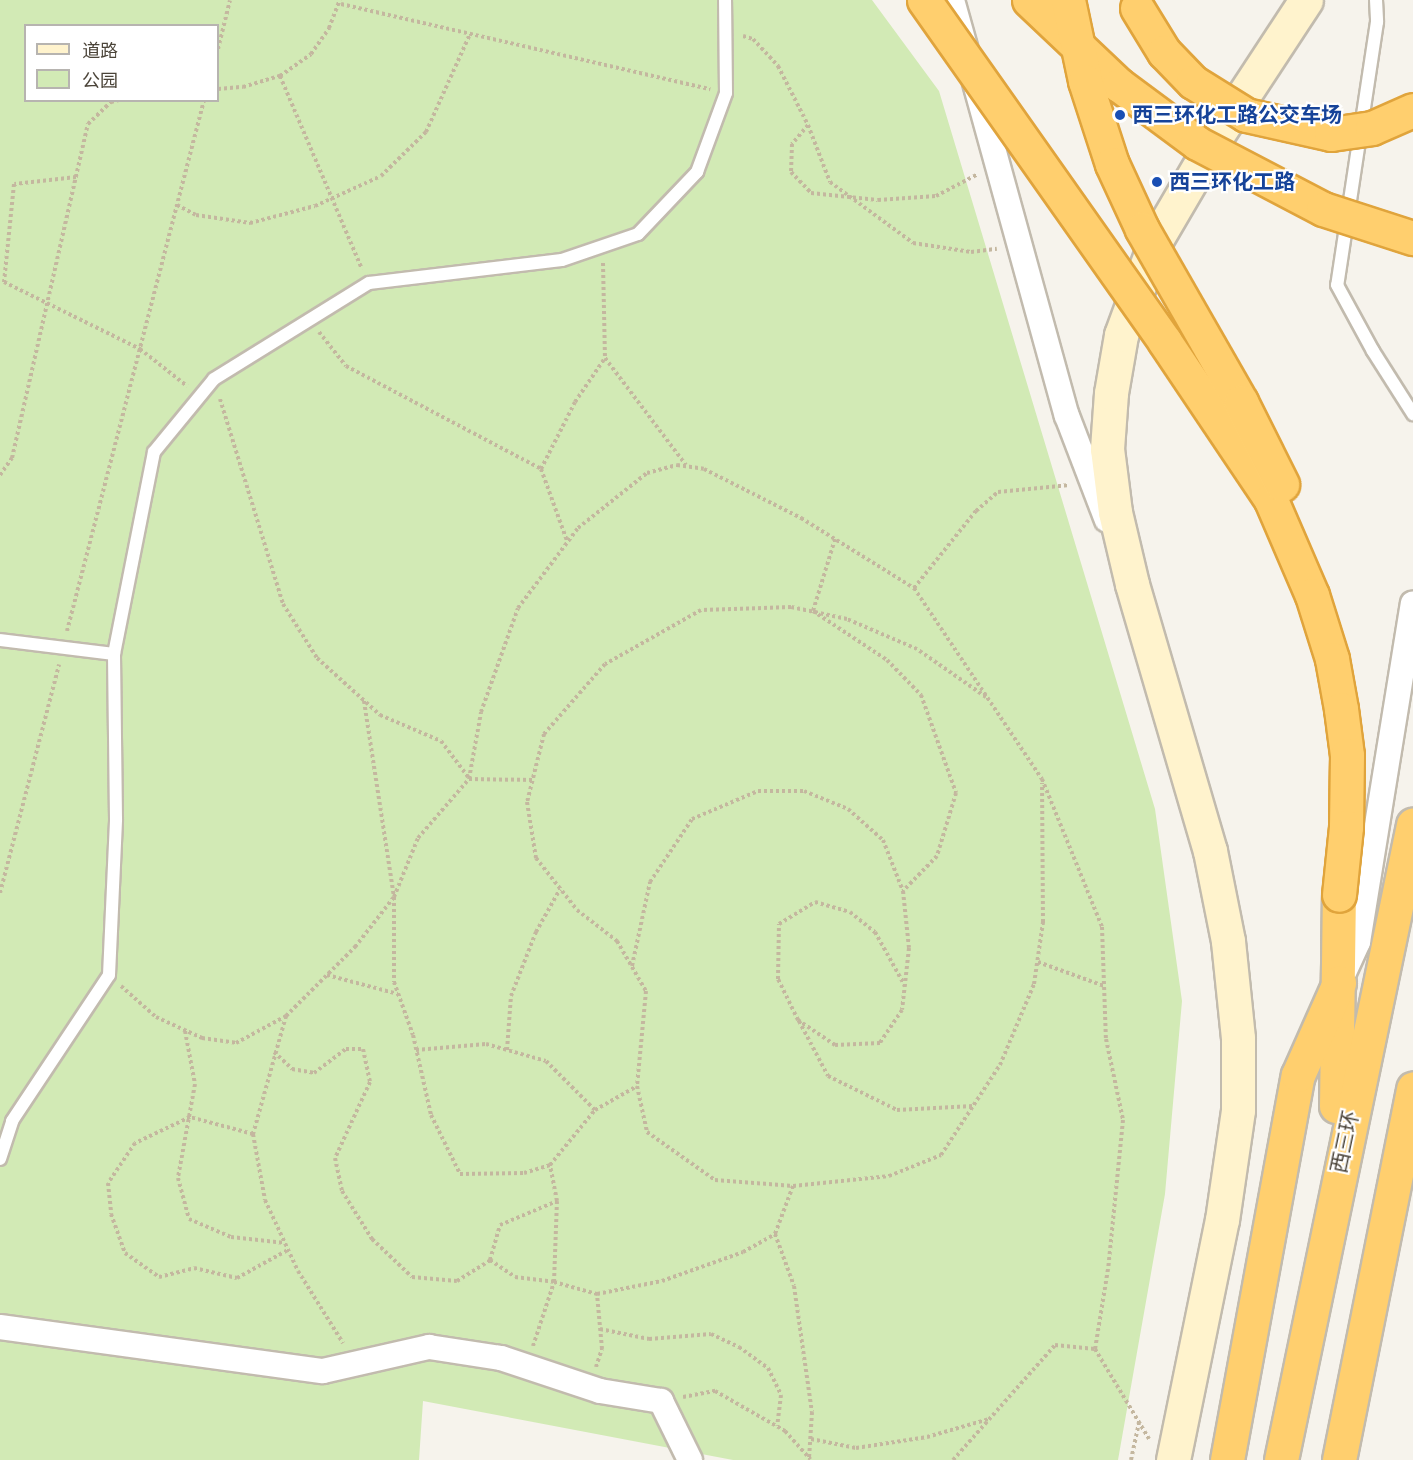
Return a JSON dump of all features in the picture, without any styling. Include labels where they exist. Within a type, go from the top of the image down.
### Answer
[{"type":"highway","points":[[924,0],[1165,342],[1271,500],[1312,595],[1332,659],[1347,755],[1346,827]]},
{"type":"highway","points":[[1029,0],[1119,85],[1197,143],[1323,209],[1413,238]]},
{"type":"highway","points":[[1068,0],[1085,81],[1112,164],[1142,229],[1241,402],[1304,528],[1324,580],[1347,665],[1352,719],[1346,827],[1339,895],[1339,1064],[1330,1218]]},
{"type":"highway","points":[[1134,0],[1164,52],[1193,82],[1246,115],[1331,134],[1372,128],[1413,110]]},
{"type":"highway","name":"西三环","points":[[1281,1460],[1413,825]]},
{"type":"highway","points":[[1227,1460],[1298,1075],[1339,983]]},
{"type":"highway","points":[[1339,1460],[1413,1088]]},
{"type":"highway","points":[[1364,1333],[1413,1208]]},
{"type":"main road","points":[[1162,1450],[1222,1220],[1238,1110],[1238,1038],[1228,941],[1210,851],[1132,584],[1114,512],[1107,448],[1121,335],[1156,240],[1218,134],[1306,0]]},
{"type":"street","points":[[952,0],[1067,416],[1132,584]]},
{"type":"street","points":[[1339,983],[1358,942],[1413,603]]},
{"type":"street","points":[[0,1327],[323,1371],[429,1347],[501,1358],[589,1388],[661,1401],[690,1460]]},
{"type":"lane","points":[[0,1158],[12,1121],[109,975],[116,819],[114,654],[154,452],[214,379],[369,283],[562,260],[638,234],[697,172],[726,93],[725,0]]},
{"type":"lane","points":[[1376,0],[1377,22],[1337,285],[1373,351],[1413,414]]},
{"type":"lane","points":[[0,640],[114,654]]},
{"type":"path","points":[[219,45],[230,0]]},
{"type":"path","points":[[219,89],[243,87],[280,76],[311,54],[340,2],[726,93]]},
{"type":"path","points":[[725,30],[753,39],[778,66],[808,125],[830,182],[913,243],[971,252],[1020,247]]},
{"type":"path","points":[[177,205],[196,215],[250,222],[333,199],[381,176],[426,132],[470,34]]},
{"type":"path","points":[[280,76],[369,283]]},
{"type":"path","points":[[0,475],[12,458],[88,124],[111,102]]},
{"type":"path","points":[[0,893],[203,102]]},
{"type":"path","points":[[808,125],[792,144],[791,172],[811,193],[854,199],[936,196],[998,164]]},
{"type":"path","points":[[76,177],[14,183],[4,282],[48,300],[140,349],[199,396]]},
{"type":"path","points":[[541,469],[575,402],[605,358],[603,246]]},
{"type":"path","points":[[309,320],[345,366],[541,469],[567,542]]},
{"type":"path","points":[[605,358],[686,466]]},
{"type":"path","points":[[214,379],[283,604],[317,658],[380,715],[441,741],[469,779]]},
{"type":"path","points":[[109,975],[156,1017],[202,1038],[236,1043],[286,1016],[355,947],[394,897],[418,838],[469,779],[481,712],[518,608],[567,542],[578,528],[647,473],[686,466],[704,469],[836,539],[914,588],[1042,779],[1102,927],[1106,1039],[1123,1120],[1108,1269],[1095,1349],[1139,1421],[1162,1450]]},
{"type":"path","points":[[914,588],[976,511],[998,492],[1093,483]]},
{"type":"path","points":[[813,611],[836,539]]},
{"type":"path","points":[[988,698],[917,649],[847,619],[791,607],[701,610],[605,663],[544,734],[527,802],[536,858],[577,910],[617,941],[646,991],[637,1086],[647,1132],[715,1180],[793,1186],[889,1176],[941,1155],[1000,1065],[1034,984],[1043,922],[1042,779]]},
{"type":"path","points":[[813,611],[887,660],[921,695],[944,754],[956,793],[953,804],[937,856],[903,891]]},
{"type":"path","points":[[364,701],[394,897],[394,982],[416,1050],[431,1115],[460,1174],[524,1173],[550,1165],[595,1110],[637,1086]]},
{"type":"path","points":[[469,779],[533,780]]},
{"type":"path","points":[[632,967],[650,882],[692,819],[758,791],[804,791],[848,809],[883,840],[903,891],[909,948],[902,1010],[880,1043],[835,1046],[798,1020]]},
{"type":"path","points":[[507,1050],[511,996],[536,932],[560,889]]},
{"type":"path","points":[[905,986],[875,932],[850,912],[815,902],[779,924],[778,978],[828,1076],[897,1110],[973,1106]]},
{"type":"path","points":[[1038,962],[1104,986]]},
{"type":"path","points":[[327,975],[398,994]]},
{"type":"path","points":[[286,1016],[274,1052],[253,1134],[265,1200],[288,1250],[357,1364]]},
{"type":"path","points":[[184,1030],[195,1084],[178,1178],[189,1220],[231,1237],[285,1243]]},
{"type":"path","points":[[416,1050],[486,1044],[546,1061],[595,1110]]},
{"type":"path","points":[[274,1052],[292,1069],[314,1073],[346,1049],[363,1049],[370,1082],[335,1158],[342,1191],[380,1246],[412,1277],[457,1281],[490,1260],[500,1225],[557,1201]]},
{"type":"path","points":[[253,1134],[190,1117],[135,1143],[108,1183],[111,1214],[125,1253],[159,1277],[194,1268],[237,1278],[288,1250]]},
{"type":"path","points":[[526,1366],[554,1282],[557,1201],[550,1165]]},
{"type":"path","points":[[793,1186],[775,1234],[794,1286],[812,1412],[810,1459]]},
{"type":"path","points":[[490,1260],[515,1277],[554,1282],[597,1294],[662,1281],[742,1252],[775,1234]]},
{"type":"path","points":[[589,1388],[602,1349],[597,1294]]},
{"type":"path","points":[[600,1329],[649,1339],[711,1334],[739,1347],[768,1368],[781,1395],[777,1426]]},
{"type":"path","points":[[953,1460],[1055,1345],[1095,1349]]},
{"type":"path","points":[[661,1401],[715,1391],[777,1426],[810,1459]]},
{"type":"path","points":[[811,1439],[856,1448],[927,1437],[989,1419]]},
{"type":"path","points":[[1131,1460],[1139,1421]]},
{"type":"green space","points":[[0,0],[872,0],[939,91],[1155,809],[1182,1001],[1165,1194],[1118,1460],[733,1460],[423,1401],[419,1460],[0,1460]]},
{"type":"place","name":"西三环化工路公交车场","points":[[1120,115]]},
{"type":"place","name":"西三环化工路","points":[[1157,182]]}]
